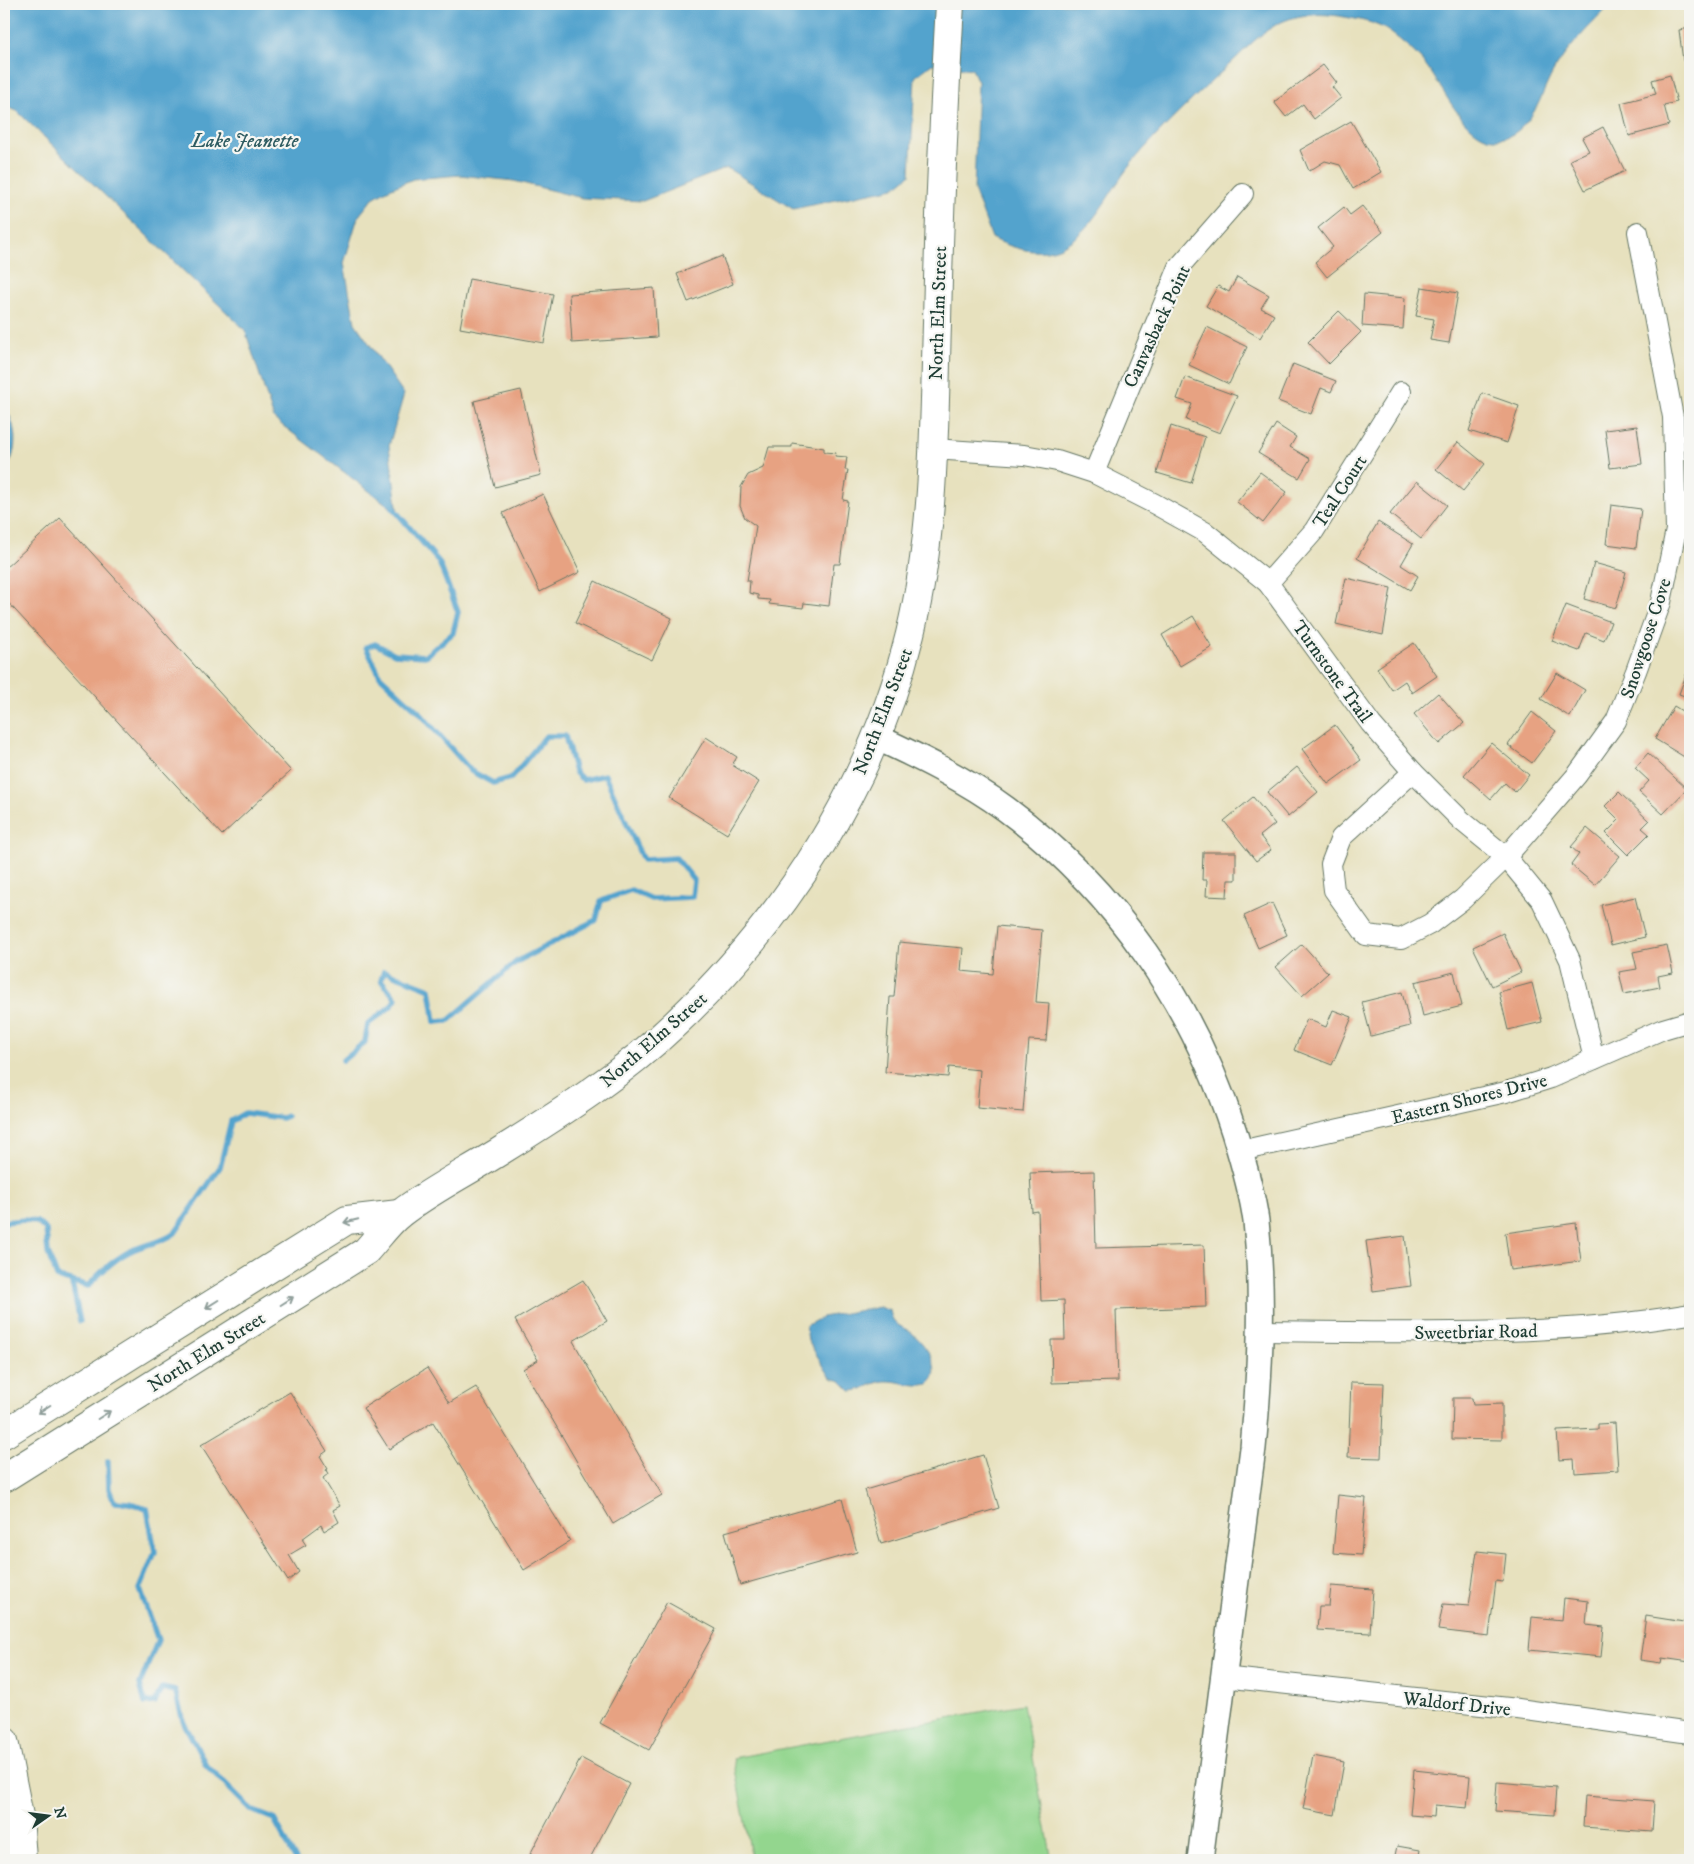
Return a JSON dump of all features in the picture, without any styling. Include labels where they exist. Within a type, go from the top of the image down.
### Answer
[{"type":"main road","name":"North Elm Street","points":[[4,1478],[366,1251],[399,1214],[596,1090],[680,1019],[745,950],[788,893],[830,829],[876,737],[908,644],[922,582],[929,521],[933,449],[940,198],[950,4]]},
{"type":"main road","name":"North Elm Street","points":[[4,1434],[347,1220],[399,1214]]},
{"type":"main road","points":[[4,1741],[19,1816],[22,1860]]},
{"type":"street","name":"Canvasback Point","points":[[1094,473],[1179,267],[1243,194]]},
{"type":"street","name":"Snowgoose Cove","points":[[1413,772],[1341,838],[1331,864],[1334,890],[1366,935],[1401,939],[1430,924],[1462,899],[1506,857],[1578,775],[1616,721],[1639,663],[1661,602],[1676,530],[1673,417],[1638,232]]},
{"type":"street","name":"Teal Court","points":[[1268,583],[1314,531],[1401,392]]},
{"type":"street","name":"Turnstone Trail","points":[[933,449],[1024,455],[1056,461],[1094,473],[1205,532],[1268,583],[1371,724],[1413,772],[1462,821],[1506,857],[1542,901],[1570,960],[1594,1059]]},
{"type":"street","points":[[876,737],[931,762],[1006,809],[1043,840],[1089,884],[1138,942],[1187,1019],[1209,1064],[1240,1151],[1255,1219],[1260,1269],[1261,1331],[1253,1448],[1200,1860]]},
{"type":"street","name":"Eastern Shores Drive","points":[[1240,1151],[1506,1092],[1551,1078],[1663,1029],[1690,1022]]},
{"type":"street","name":"Sweetbriar Road","points":[[1261,1331],[1503,1332],[1629,1324],[1690,1314]]},
{"type":"street","name":"Waldorf Drive","points":[[1223,1677],[1518,1709],[1690,1733]]},
{"type":"green space","points":[[1023,1704],[1052,1860],[752,1860],[733,1758]]},
{"type":"water","name":"Lake Jeanette","points":[[4,4],[1611,4],[1577,40],[1558,64],[1529,120],[1513,134],[1498,139],[1485,137],[1461,118],[1425,64],[1404,43],[1385,29],[1366,22],[1330,15],[1305,15],[1282,22],[1250,44],[1191,101],[1131,164],[1092,221],[1072,240],[1053,250],[1026,250],[992,238],[974,190],[978,82],[972,69],[932,64],[915,77],[910,175],[894,188],[793,209],[727,168],[643,201],[582,198],[514,181],[460,175],[413,179],[373,198],[358,217],[344,263],[355,323],[404,394],[389,446],[398,513],[274,419],[245,330],[17,111],[4,106]]},
{"type":"water","points":[[4,406],[12,422],[15,439],[12,457],[4,472]]},
{"type":"water","points":[[880,1307],[890,1311],[895,1322],[912,1333],[927,1350],[935,1372],[928,1384],[918,1385],[885,1381],[860,1390],[851,1391],[841,1381],[831,1378],[808,1341],[806,1326],[822,1317]]},
{"type":"building","points":[[1690,28],[1690,60],[1683,61],[1679,30]]},
{"type":"building","points":[[1323,65],[1337,83],[1332,87],[1341,98],[1314,119],[1303,104],[1286,117],[1274,102]]},
{"type":"building","points":[[1670,75],[1677,102],[1664,105],[1669,125],[1629,136],[1621,103],[1656,94],[1652,80]]},
{"type":"building","points":[[1351,121],[1381,172],[1353,189],[1340,165],[1325,161],[1309,171],[1300,150]]},
{"type":"building","points":[[1603,127],[1625,171],[1585,190],[1570,160],[1589,151],[1582,138]]},
{"type":"building","points":[[1362,206],[1383,232],[1327,277],[1315,262],[1333,247],[1318,228],[1344,207],[1350,215]]},
{"type":"building","points":[[722,256],[733,284],[688,302],[677,274]]},
{"type":"building","points":[[1237,277],[1269,295],[1261,308],[1274,315],[1260,338],[1206,306],[1218,286],[1229,292]]},
{"type":"building","points":[[469,279],[553,294],[544,343],[460,328]]},
{"type":"building","points":[[1422,287],[1458,293],[1449,343],[1430,340],[1434,319],[1416,316]]},
{"type":"building","points":[[654,288],[657,337],[572,343],[569,294]]},
{"type":"building","points":[[1364,294],[1405,298],[1403,329],[1362,326]]},
{"type":"building","points":[[1339,311],[1361,332],[1329,364],[1308,342]]},
{"type":"building","points":[[1207,327],[1247,347],[1229,384],[1189,365]]},
{"type":"building","points":[[1293,364],[1336,381],[1331,392],[1321,388],[1311,414],[1278,401]]},
{"type":"building","points":[[1185,377],[1237,396],[1220,433],[1186,420],[1192,404],[1177,399]]},
{"type":"building","points":[[521,390],[541,475],[495,487],[474,401]]},
{"type":"building","points":[[1482,393],[1519,406],[1507,443],[1469,431]]},
{"type":"building","points":[[1276,424],[1296,437],[1290,447],[1310,459],[1299,478],[1258,453]]},
{"type":"building","points":[[1171,426],[1205,437],[1191,483],[1157,473]]},
{"type":"building","points":[[1637,426],[1642,464],[1610,468],[1605,430]]},
{"type":"building","points":[[1458,442],[1485,464],[1463,491],[1436,469]]},
{"type":"building","points":[[792,443],[824,448],[824,452],[836,453],[835,456],[847,457],[845,470],[848,470],[843,500],[848,501],[840,564],[834,564],[829,606],[804,603],[803,608],[769,604],[770,600],[758,599],[758,595],[749,593],[750,581],[747,581],[756,526],[745,518],[740,506],[741,487],[748,475],[763,468],[769,447],[792,447]]},
{"type":"building","points":[[1260,472],[1287,492],[1263,523],[1237,502]]},
{"type":"building","points":[[1417,481],[1447,505],[1421,539],[1390,514]]},
{"type":"building","points":[[543,494],[580,572],[540,592],[503,513]]},
{"type":"building","points":[[1611,505],[1641,509],[1636,548],[1606,544]]},
{"type":"building","points":[[60,518],[291,771],[222,835],[4,598],[4,569]]},
{"type":"building","points":[[1378,522],[1413,544],[1401,565],[1418,576],[1410,590],[1357,558]]},
{"type":"building","points":[[1594,563],[1626,572],[1616,608],[1584,599]]},
{"type":"building","points":[[1346,578],[1391,588],[1383,635],[1336,624]]},
{"type":"building","points":[[595,581],[672,618],[652,660],[575,623]]},
{"type":"building","points":[[1566,605],[1611,622],[1604,640],[1586,633],[1579,651],[1552,641]]},
{"type":"building","points":[[1193,616],[1212,647],[1180,666],[1162,635]]},
{"type":"building","points":[[1414,643],[1437,676],[1412,693],[1405,681],[1392,690],[1377,668]]},
{"type":"building","points":[[1690,664],[1690,698],[1679,694]]},
{"type":"building","points":[[1557,673],[1585,690],[1570,717],[1541,699]]},
{"type":"building","points":[[1438,693],[1464,723],[1439,744],[1414,714]]},
{"type":"building","points":[[1674,706],[1690,716],[1690,751],[1686,758],[1655,739]]},
{"type":"building","points":[[1532,712],[1556,731],[1532,763],[1508,745]]},
{"type":"building","points":[[1335,725],[1361,760],[1328,784],[1302,749]]},
{"type":"building","points":[[706,737],[737,757],[732,765],[759,782],[727,834],[669,798]]},
{"type":"building","points":[[1491,743],[1529,775],[1515,792],[1505,783],[1491,799],[1464,775]]},
{"type":"building","points":[[1648,753],[1687,789],[1663,814],[1639,792],[1649,781],[1635,768]]},
{"type":"building","points":[[1297,767],[1318,792],[1288,817],[1267,792]]},
{"type":"building","points":[[1619,792],[1649,821],[1642,828],[1649,834],[1628,855],[1606,833],[1619,820],[1605,806]]},
{"type":"building","points":[[1253,797],[1275,824],[1260,836],[1271,850],[1256,861],[1224,821]]},
{"type":"building","points":[[1587,828],[1620,856],[1595,885],[1571,865],[1579,854],[1571,847]]},
{"type":"building","points":[[1203,852],[1236,852],[1236,880],[1228,880],[1227,897],[1206,896],[1207,880],[1202,880]]},
{"type":"building","points":[[1635,897],[1645,937],[1611,945],[1601,905]]},
{"type":"building","points":[[1272,903],[1287,935],[1258,948],[1244,916]]},
{"type":"building","points":[[997,926],[1042,930],[1036,1002],[1049,1003],[1046,1041],[1029,1040],[1023,1112],[977,1108],[980,1070],[949,1067],[948,1077],[885,1072],[890,997],[894,997],[899,942],[963,948],[961,971],[993,974]]},
{"type":"building","points":[[1503,933],[1521,972],[1492,986],[1473,947]]},
{"type":"building","points":[[1302,944],[1328,973],[1302,996],[1276,967]]},
{"type":"building","points":[[1667,945],[1673,973],[1658,976],[1660,987],[1624,994],[1619,972],[1637,969],[1633,952]]},
{"type":"building","points":[[1454,972],[1462,1006],[1423,1016],[1415,982]]},
{"type":"building","points":[[1532,983],[1542,1022],[1508,1030],[1499,992]]},
{"type":"building","points":[[1402,992],[1410,1026],[1371,1036],[1362,1002]]},
{"type":"building","points":[[1333,1010],[1352,1017],[1332,1065],[1294,1050],[1307,1019],[1326,1027]]},
{"type":"building","points":[[1094,1171],[1096,1248],[1204,1245],[1206,1307],[1116,1310],[1118,1381],[1052,1383],[1051,1340],[1065,1340],[1064,1300],[1041,1301],[1038,1211],[1032,1212],[1030,1173]]},
{"type":"building","points":[[1576,1223],[1581,1261],[1510,1270],[1505,1233]]},
{"type":"building","points":[[1405,1236],[1411,1286],[1373,1291],[1366,1241]]},
{"type":"building","points":[[583,1280],[607,1321],[573,1341],[662,1495],[613,1524],[523,1369],[538,1360],[515,1320]]},
{"type":"building","points":[[427,1368],[449,1403],[476,1387],[570,1541],[524,1570],[433,1422],[389,1449],[363,1408]]},
{"type":"building","points":[[1351,1382],[1384,1383],[1381,1458],[1348,1457]]},
{"type":"building","points":[[290,1392],[327,1451],[320,1456],[328,1469],[326,1470],[328,1474],[323,1478],[340,1506],[333,1510],[339,1522],[324,1531],[321,1525],[302,1539],[306,1545],[289,1555],[299,1572],[288,1581],[201,1445]]},
{"type":"building","points":[[1453,1398],[1472,1398],[1473,1405],[1502,1404],[1502,1440],[1452,1439]]},
{"type":"building","points":[[1615,1423],[1618,1470],[1575,1473],[1574,1459],[1559,1460],[1557,1431],[1598,1429],[1598,1424]]},
{"type":"building","points":[[983,1455],[999,1508],[881,1544],[865,1490]]},
{"type":"building","points":[[1338,1495],[1366,1498],[1361,1555],[1333,1553]]},
{"type":"building","points":[[842,1499],[857,1552],[740,1585],[725,1532]]},
{"type":"building","points":[[1477,1551],[1506,1554],[1503,1582],[1496,1581],[1489,1636],[1438,1630],[1443,1604],[1469,1606]]},
{"type":"building","points":[[1331,1586],[1373,1589],[1370,1633],[1317,1630],[1319,1606],[1329,1606]]},
{"type":"building","points":[[1564,1598],[1588,1601],[1586,1625],[1604,1627],[1601,1657],[1529,1650],[1532,1617],[1562,1620]]},
{"type":"building","points":[[667,1602],[716,1629],[649,1750],[600,1723]]},
{"type":"building","points":[[1646,1616],[1690,1623],[1690,1662],[1662,1658],[1661,1663],[1640,1660]]},
{"type":"building","points":[[1313,1756],[1344,1762],[1335,1815],[1303,1809]]},
{"type":"building","points":[[581,1758],[629,1784],[589,1860],[527,1860]]},
{"type":"building","points":[[1414,1770],[1470,1776],[1467,1808],[1435,1805],[1434,1817],[1410,1815]]},
{"type":"building","points":[[1497,1782],[1556,1787],[1554,1815],[1495,1811]]},
{"type":"building","points":[[1585,1796],[1654,1801],[1652,1832],[1583,1827]]},
{"type":"building","points":[[1397,1846],[1420,1850],[1418,1860],[1394,1860]]},
{"type":"waterway","points":[[343,1060],[365,1042],[368,1024],[390,1007],[396,999],[381,980],[384,971],[430,989],[435,1022],[448,1021],[516,962],[596,920],[601,901],[631,890],[651,899],[692,897],[694,880],[676,858],[643,860],[605,775],[583,780],[575,772],[565,736],[546,736],[511,778],[493,783],[471,771],[419,712],[380,676],[366,647],[375,644],[395,654],[425,656],[453,633],[458,612],[439,562],[393,508]]},
{"type":"waterway","points":[[4,1222],[25,1220],[37,1222],[46,1230],[48,1253],[57,1277],[88,1286],[115,1260],[135,1249],[165,1239],[175,1233],[220,1167],[231,1121],[245,1113],[282,1118],[287,1116]]},
{"type":"waterway","points":[[72,1283],[80,1321]]},
{"type":"waterway","points":[[108,1461],[109,1489],[114,1502],[129,1503],[147,1508],[155,1552],[140,1589],[158,1640],[140,1684],[145,1703],[155,1702],[162,1688],[175,1691],[183,1721],[206,1765],[251,1810],[274,1819],[296,1860]]}]
